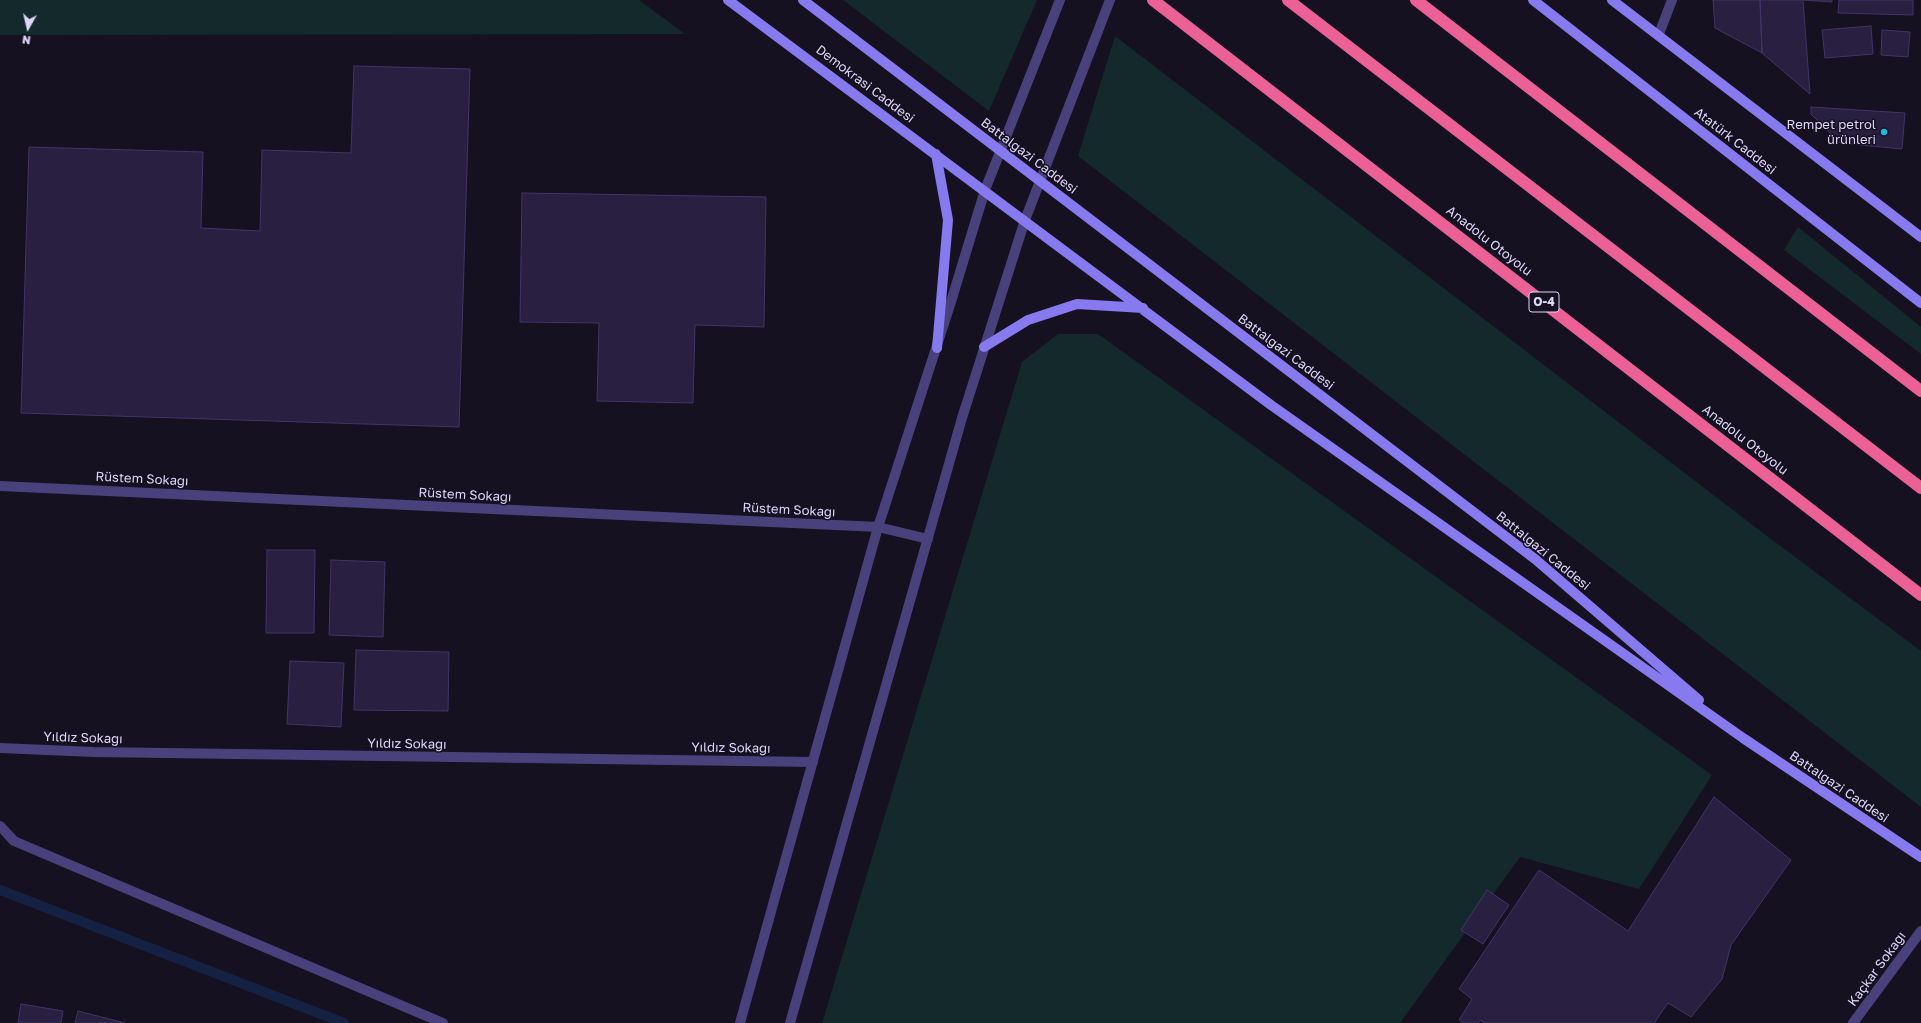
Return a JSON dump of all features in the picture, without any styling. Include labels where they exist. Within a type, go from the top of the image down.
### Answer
[{"type":"highway","name":"Anadolu Otoyolu","points":[[1153,0],[1921,594]]},
{"type":"highway","points":[[1288,0],[1921,488]]},
{"type":"highway","points":[[1416,0],[1921,392]]},
{"type":"main road","name":"Demokrasi Caddesi","points":[[728,0],[985,190]]},
{"type":"main road","name":"Battalgazi Caddesi","points":[[803,0],[1535,559],[1743,738]]},
{"type":"main road","name":"Atatürk Caddesi","points":[[1533,0],[1921,303]]},
{"type":"main road","points":[[1612,0],[1659,34],[1921,237]]},
{"type":"main road","points":[[936,154],[948,220],[937,348]]},
{"type":"main road","name":"Battalgazi Caddesi","points":[[985,190],[1277,409],[1743,738],[1921,857]]},
{"type":"main road","points":[[984,347],[1028,320],[1077,304],[1143,308]]},
{"type":"street","points":[[740,1023],[878,527],[937,348],[985,190],[1060,0]]},
{"type":"street","points":[[790,1023],[962,418],[984,347],[1025,220],[1110,0]]},
{"type":"street","points":[[1659,34],[1672,0]]},
{"type":"street","name":"Rüstem Sokağı","points":[[0,486],[878,527],[928,539]]},
{"type":"street","name":"Yıldız Sokağı","points":[[0,748],[94,752],[813,762]]},
{"type":"street","points":[[0,826],[14,841],[443,1023]]},
{"type":"street","name":"Kaçkar Sokağı","points":[[1853,1023],[1921,931]]},
{"type":"green space","points":[[0,0],[639,0],[685,34],[0,35]]},
{"type":"green space","points":[[843,0],[1037,0],[989,111]]},
{"type":"green space","points":[[1115,36],[1763,533],[1921,651],[1921,807],[1078,156]]},
{"type":"green space","points":[[1798,227],[1921,327],[1921,354],[1784,250]]},
{"type":"green space","points":[[1058,334],[1098,334],[1712,775],[1639,889],[1520,857],[1400,1023],[822,1023],[1022,362]]},
{"type":"building","points":[[1713,0],[1760,0],[1762,53],[1715,28]]},
{"type":"building","points":[[1760,0],[1803,0],[1810,94],[1762,53]]},
{"type":"building","points":[[1804,0],[1832,0],[1832,2]]},
{"type":"building","points":[[1839,0],[1913,0],[1913,15],[1838,13]]},
{"type":"building","points":[[1871,26],[1873,54],[1825,58],[1822,30]]},
{"type":"building","points":[[1882,30],[1910,32],[1908,57],[1881,55]]},
{"type":"building","points":[[354,66],[470,69],[459,427],[21,413],[29,147],[203,152],[201,228],[260,231],[262,150],[351,153]]},
{"type":"building","points":[[1811,107],[1905,113],[1902,149],[1840,143],[1811,114]]},
{"type":"building","points":[[522,193],[766,197],[764,327],[695,325],[693,403],[597,401],[599,323],[520,322]]},
{"type":"building","points":[[267,550],[315,550],[314,633],[266,633]]},
{"type":"building","points":[[331,560],[385,562],[383,637],[329,635]]},
{"type":"building","points":[[356,650],[449,652],[448,711],[354,710]]},
{"type":"building","points":[[290,661],[344,663],[341,727],[287,724]]},
{"type":"building","points":[[1714,797],[1791,860],[1731,945],[1722,979],[1691,1017],[1668,1003],[1654,1023],[1485,1023],[1480,1020],[1478,1023],[1464,1023],[1459,1020],[1472,999],[1459,989],[1539,870],[1628,931]]},
{"type":"building","points":[[1487,890],[1509,905],[1483,944],[1461,930]]},
{"type":"building","points":[[21,1004],[63,1011],[61,1023],[18,1023]]},
{"type":"building","points":[[78,1011],[125,1023],[75,1023]]},
{"type":"waterway","points":[[0,890],[344,1023]]},
{"type":"place","name":"Rempet petrol ürünleri","points":[[1884,132]]}]
